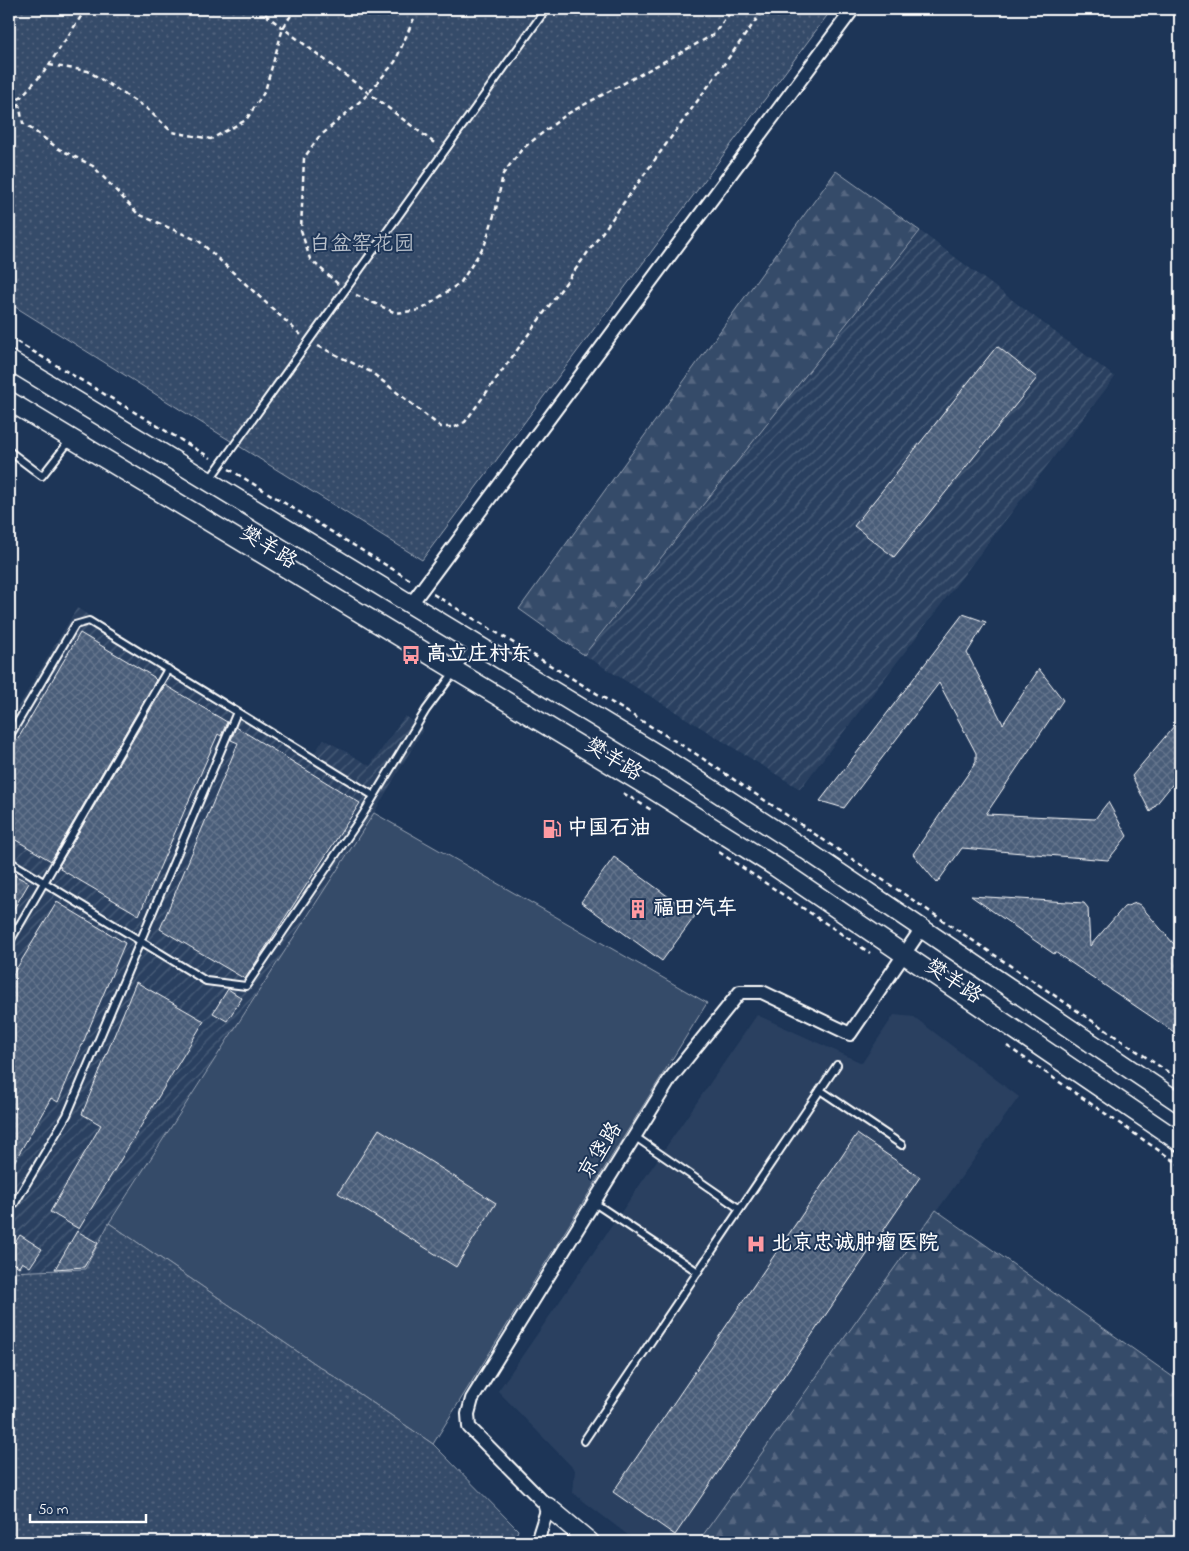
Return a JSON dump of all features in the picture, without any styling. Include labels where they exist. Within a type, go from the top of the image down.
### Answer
[{"type":"main road","name":"樊羊路","points":[[9,360],[670,762],[797,844],[1180,1103]]},
{"type":"main road","name":"樊羊路","points":[[9,401],[642,783],[750,851],[1180,1142]]},
{"type":"main road","points":[[548,1507],[590,1542]]},
{"type":"street","points":[[411,604],[853,9]]},
{"type":"street","name":"京垡路","points":[[548,1507],[469,1427],[468,1414],[472,1398],[670,1079],[740,992],[762,992],[850,1034],[922,928]]},
{"type":"street","points":[[537,1542],[548,1507]]},
{"type":"lane","points":[[209,480],[546,9]]},
{"type":"lane","points":[[9,451],[42,476],[70,438]]},
{"type":"lane","points":[[9,737],[75,625],[89,621],[374,796]]},
{"type":"lane","points":[[9,860],[206,981],[246,986],[374,796],[426,710],[475,643]]},
{"type":"lane","points":[[9,943],[168,669]]},
{"type":"lane","points":[[9,1199],[15,1203],[68,1115],[237,712]]},
{"type":"lane","points":[[584,1441],[837,1065]]},
{"type":"lane","points":[[820,1090],[902,1144]]},
{"type":"lane","points":[[634,1136],[740,1210]]},
{"type":"lane","points":[[593,1202],[698,1272]]},
{"type":"path","points":[[258,9],[444,151]]},
{"type":"path","points":[[49,65],[88,71],[146,108],[172,132],[211,139],[246,120],[265,91],[284,28],[294,9]]},
{"type":"path","points":[[418,9],[396,62],[369,93],[318,138],[304,158],[301,230],[310,260],[328,277],[345,289],[396,313],[421,310],[461,282],[485,244],[496,209],[503,174],[522,149],[567,114],[713,35],[733,9]]},
{"type":"path","name":"樊羊路","points":[[618,790],[660,815]]},
{"type":"path","points":[[717,852],[872,954]]},
{"type":"path","points":[[1001,1042],[1180,1165]]},
{"type":"shaded area","points":[[920,231],[1115,377],[800,789],[584,655]]},
{"type":"shaded area","points":[[77,608],[313,755],[324,739],[370,766],[405,716],[423,730],[374,813],[109,1223],[85,1269],[9,1272],[9,722]]},
{"type":"shaded area","name":"北京忠诚肿瘤医院","points":[[757,1015],[862,1063],[894,1015],[914,1017],[1019,1097],[698,1542],[637,1542],[573,1493],[575,1470],[498,1391]]},
{"type":"green space","name":"白盆窑花园","points":[[11,9],[832,9],[422,560],[9,303],[9,17]]},
{"type":"green space","points":[[836,171],[920,231],[584,655],[519,609]]},
{"type":"green space","points":[[374,813],[707,1003],[433,1444],[109,1223]]},
{"type":"green space","points":[[936,1210],[1180,1382],[1180,1542],[698,1542]]},
{"type":"green space","points":[[109,1223],[433,1444],[518,1530],[514,1542],[9,1542],[9,1272],[85,1269]]},
{"type":"building","points":[[997,346],[1037,378],[894,557],[854,526]]},
{"type":"building","points":[[963,614],[986,622],[967,653],[1003,724],[1039,669],[1063,700],[986,814],[1095,819],[1108,802],[1127,836],[1108,860],[962,848],[937,883],[913,854],[976,762],[976,753],[939,683],[844,808],[820,801]]},
{"type":"building","points":[[80,633],[156,680],[51,861],[9,836],[9,754]]},
{"type":"building","points":[[165,685],[227,722],[221,736],[218,734],[139,915],[60,869],[61,867],[59,866]]},
{"type":"building","points":[[1180,719],[1180,775],[1150,812],[1132,776]]},
{"type":"building","points":[[236,727],[360,803],[245,979],[160,929],[238,743],[231,740]]},
{"type":"building","name":"福田汽车","points":[[614,857],[695,916],[662,961],[581,902]]},
{"type":"building","points":[[9,872],[29,883],[9,917]]},
{"type":"building","points":[[971,896],[1084,903],[1088,908],[1090,946],[1124,907],[1136,903],[1140,905],[1180,951],[1180,1036],[1055,952],[1054,954]]},
{"type":"building","points":[[57,902],[125,943],[58,1102],[51,1098],[9,1171],[9,981]]},
{"type":"building","points":[[136,982],[204,1021],[79,1229],[50,1212],[101,1125],[82,1114]]},
{"type":"building","points":[[228,989],[242,998],[227,1021],[213,1013]]},
{"type":"building","points":[[379,1129],[496,1203],[456,1267],[338,1193]]},
{"type":"building","points":[[857,1134],[920,1177],[675,1535],[613,1492]]},
{"type":"building","points":[[77,1231],[98,1243],[84,1267],[55,1269]]},
{"type":"building","points":[[20,1235],[42,1249],[30,1267],[22,1262],[19,1267],[9,1261],[9,1252]]},
{"type":"place","name":"高立庄村东","points":[[411,655]]},
{"type":"place","name":"中国石油","points":[[552,829]]},
{"type":"place","name":"福田汽车","points":[[638,909]]},
{"type":"place","name":"北京忠诚肿瘤医院","points":[[756,1244]]}]
